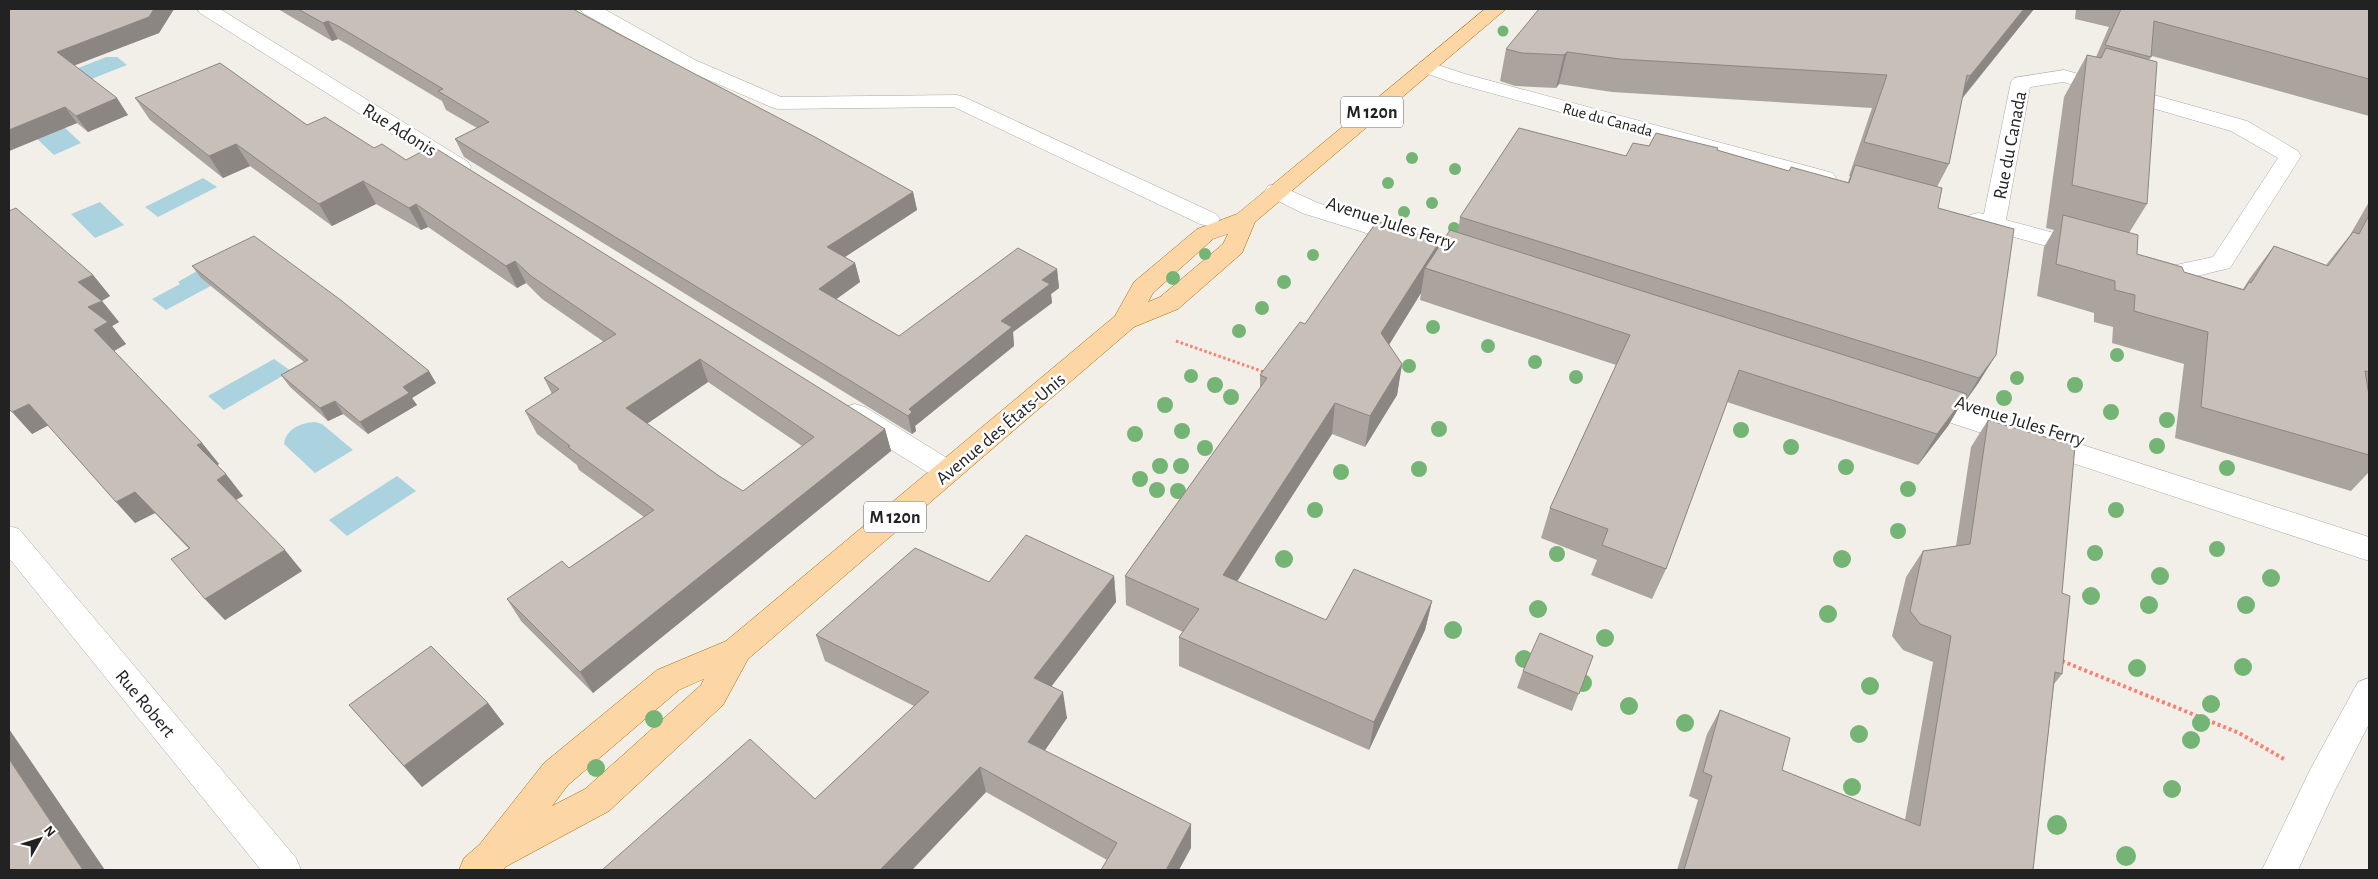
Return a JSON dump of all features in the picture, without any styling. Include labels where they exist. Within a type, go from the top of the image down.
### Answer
[{"type":"main road","name":"Avenue des États-Unis","points":[[485,863],[556,774],[668,680],[737,650],[1125,321],[1169,304],[1234,248],[1244,218],[1496,9]]},
{"type":"main road","name":"Avenue des États-Unis","points":[[485,863],[596,800],[712,696],[737,650]]},
{"type":"street","name":"Rue Adonis","points":[[207,9],[478,178]]},
{"type":"street","points":[[590,9],[688,64],[778,104],[957,100],[1208,219]]},
{"type":"street","name":"Rue du Canada","points":[[1426,67],[1458,78],[1841,183]]},
{"type":"street","name":"Rue du Canada","points":[[1994,224],[2021,82],[2064,76],[2239,126],[2290,156],[2221,263],[2176,273],[2128,260]]},
{"type":"street","name":"Avenue Jules Ferry","points":[[1276,191],[1310,208],[1431,246]]},
{"type":"street","name":"Rue du Canada","points":[[1956,214],[2100,253]]},
{"type":"street","name":"Avenue Jules Ferry","points":[[1891,394],[2369,549]]},
{"type":"street","points":[[834,401],[948,472]]},
{"type":"street","name":"Rue Robert","points":[[9,537],[283,870]]},
{"type":"street","points":[[2280,870],[2322,781],[2369,692]]},
{"type":"path","points":[[1181,342],[1270,374]]},
{"type":"path","points":[[2054,657],[2239,733],[2322,781]]},
{"type":"water","points":[[106,57],[117,57],[127,65],[51,95],[38,84]]},
{"type":"water","points":[[60,123],[81,143],[54,155],[32,134]]},
{"type":"water","points":[[203,178],[217,187],[158,217],[145,207]]},
{"type":"water","points":[[100,202],[124,225],[95,238],[71,214]]},
{"type":"water","points":[[202,268],[220,281],[166,310],[152,299],[180,284],[178,282]]},
{"type":"water","points":[[274,359],[291,371],[224,410],[208,396]]},
{"type":"water","points":[[315,422],[322,424],[353,450],[315,473],[284,444],[288,434],[295,428]]},
{"type":"water","points":[[397,476],[416,491],[347,536],[329,520]]},
{"type":"building","points":[[9,9],[154,9],[149,17],[57,52],[117,98],[76,116],[65,107],[9,130]]},
{"type":"building","points":[[298,9],[573,9],[815,137],[913,192],[827,247],[855,263],[819,289],[899,336],[1018,248],[1057,269],[1042,280],[1050,284],[1001,321],[1012,327],[909,409],[912,412],[908,416],[455,139],[489,122],[438,91],[443,89],[338,26],[328,21],[323,23]]},
{"type":"building","points":[[1539,9],[2024,9],[1970,76],[1967,75],[1949,164],[1864,142],[1887,75],[1620,59],[1567,52],[1564,55],[1522,53],[1506,49]]},
{"type":"building","points":[[2121,9],[2369,9],[2369,79],[2154,21],[2151,57],[2105,45]]},
{"type":"building","points":[[2106,48],[2157,62],[2147,204],[2072,185],[2087,55],[2101,58]]},
{"type":"building","points":[[220,63],[307,125],[325,117],[374,148],[382,144],[406,160],[432,146],[885,429],[580,672],[507,599],[562,561],[569,568],[654,510],[568,447],[570,446],[525,411],[559,389],[544,378],[616,334],[531,276],[515,261],[506,266],[416,204],[409,208],[363,181],[319,204],[236,144],[209,156],[135,98]],"holes":[[[700,359],[814,437],[743,491],[719,476],[626,408]]]},
{"type":"building","points":[[1519,128],[1626,156],[1633,143],[1649,146],[1656,133],[1718,148],[1717,150],[1789,171],[1791,167],[1849,183],[1855,165],[1942,188],[1938,208],[2014,229],[1996,355],[1979,378],[1460,217]]},
{"type":"building","points":[[16,208],[93,275],[78,282],[102,301],[88,307],[108,322],[94,330],[202,443],[197,445],[226,474],[217,480],[285,550],[205,599],[171,559],[190,548],[135,492],[116,502],[29,404],[12,412],[9,409],[9,211]]},
{"type":"building","points":[[2063,215],[2138,235],[2137,254],[2182,267],[2184,272],[2244,290],[2249,282],[2251,283],[2274,246],[2328,266],[2353,232],[2359,234],[2369,215],[2369,372],[2365,371],[2369,395],[2369,455],[2201,407],[2208,332],[2134,311],[2135,295],[2115,290],[2115,281],[2056,264]]},
{"type":"building","points":[[1377,221],[1440,241],[1381,333],[1402,364],[1370,416],[1335,403],[1223,575],[1326,620],[1354,569],[1432,601],[1374,722],[1179,637],[1199,609],[1125,576],[1267,378],[1260,375],[1300,322],[1305,324]]},
{"type":"building","points":[[1450,230],[1967,394],[1937,434],[1739,370],[1666,569],[1602,545],[1608,529],[1550,508],[1630,335],[1425,268]]},
{"type":"building","points":[[254,236],[342,301],[429,371],[403,387],[409,393],[360,422],[335,401],[320,408],[281,375],[308,360],[192,266]]},
{"type":"building","points":[[1988,420],[2075,446],[2062,593],[2070,596],[2062,674],[2055,672],[2033,870],[1684,870],[1712,776],[1703,772],[1720,710],[1790,738],[1782,770],[1920,826],[1951,636],[1920,624],[1910,611],[1923,551],[1970,544]]},
{"type":"building","points":[[1026,535],[1114,576],[1034,678],[1063,692],[1028,742],[1191,824],[1166,870],[1101,870],[1117,843],[980,767],[880,870],[602,870],[750,739],[815,799],[929,692],[816,635],[915,548],[989,582]]},
{"type":"building","points":[[1540,633],[1593,656],[1579,694],[1523,671]]},
{"type":"building","points":[[431,646],[488,703],[404,766],[349,705]]},
{"type":"building","points":[[9,759],[83,870],[9,870]]}]
